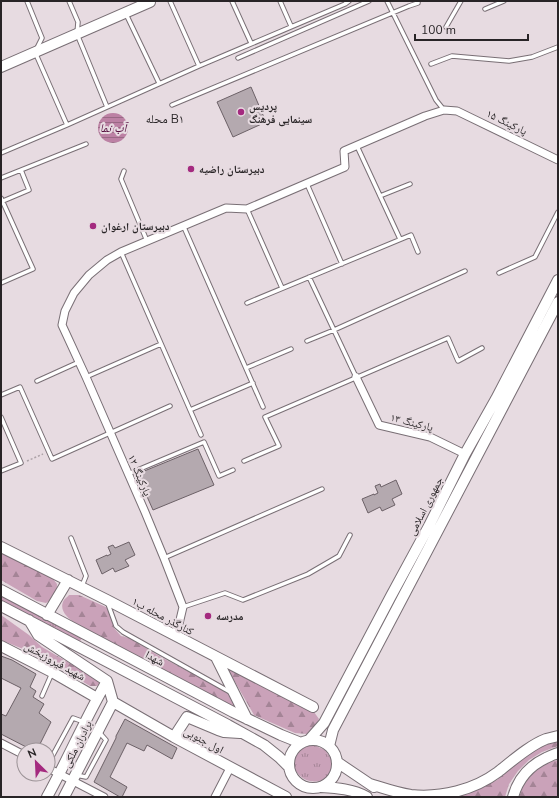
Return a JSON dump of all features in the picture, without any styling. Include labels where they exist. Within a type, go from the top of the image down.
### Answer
[{"type":"main road","points":[[1,67],[150,1]]},
{"type":"main road","name":"جمهوری اسلامی","points":[[305,741],[324,723],[558,280]]},
{"type":"main road","name":"جمهوری اسلامی","points":[[330,746],[333,730],[558,302]]},
{"type":"main road","name":"کنارگذر محله ب۱","points":[[1,547],[68,580],[313,707]]},
{"type":"main road","points":[[47,615],[68,580]]},
{"type":"main road","name":"شهدا","points":[[1,590],[247,719],[281,735],[305,741]]},
{"type":"main road","points":[[1,606],[112,663],[264,745],[288,766]]},
{"type":"main road","points":[[28,620],[38,635],[107,681],[113,702]]},
{"type":"main road","name":"شهید فیروزبخش","points":[[1,646],[52,672],[97,698]]},
{"type":"main road","points":[[216,657],[247,719]]},
{"type":"main road","name":"برادران ملکی","points":[[47,797],[107,681]]},
{"type":"main road","name":"برادران ملکی","points":[[64,797],[97,730],[113,702]]},
{"type":"main road","name":"اول جنوبی","points":[[113,702],[174,738],[286,797]]},
{"type":"main road","points":[[174,738],[187,717],[224,732],[242,733]]},
{"type":"main road","points":[[370,784],[411,795],[434,796],[458,792],[476,785],[492,776],[525,751],[545,739],[558,736]]},
{"type":"main road","points":[[321,787],[328,783],[333,777],[336,770],[336,756],[330,746],[324,742],[316,740],[305,741],[295,747],[288,759],[290,773],[299,785],[306,788],[341,788],[365,796]]},
{"type":"main road","points":[[513,797],[515,790],[524,774],[537,762],[558,753]]},
{"type":"main road","points":[[337,762],[370,784],[394,797]]},
{"type":"street","points":[[121,252],[226,208],[247,209],[307,184],[345,167],[344,151],[425,116],[444,110]]},
{"type":"street","name":"پارکینگ ۱۵","points":[[444,110],[457,111],[558,160]]},
{"type":"street","name":"پارکینگ ۱۲","points":[[121,252],[107,260],[89,275],[74,293],[65,311],[62,325],[80,362],[164,558],[183,607]]},
{"type":"street","name":"پارکینگ ۱۳","points":[[356,377],[379,425],[430,437],[465,454]]},
{"type":"street","points":[[174,635],[179,624],[183,607]]},
{"type":"street","points":[[1,743],[16,751]]},
{"type":"street","points":[[215,797],[230,768]]},
{"type":"street","points":[[56,772],[74,777],[104,797]]},
{"type":"lane","points":[[26,1],[42,38],[35,52],[67,125]]},
{"type":"lane","points":[[69,1],[78,22],[77,34],[107,107]]},
{"type":"lane","points":[[170,1],[199,66]]},
{"type":"lane","points":[[232,1],[251,43]]},
{"type":"lane","points":[[280,1],[291,26]]},
{"type":"lane","points":[[1,153],[67,125],[158,83],[349,1]]},
{"type":"lane","points":[[238,58],[369,1]]},
{"type":"lane","points":[[387,1],[436,100],[444,110]]},
{"type":"lane","points":[[172,105],[418,3],[418,1]]},
{"type":"lane","points":[[446,27],[461,1]]},
{"type":"lane","points":[[485,9],[504,1]]},
{"type":"lane","points":[[125,13],[158,83]]},
{"type":"lane","points":[[431,64],[452,56],[509,61],[532,57],[558,47]]},
{"type":"lane","points":[[1,178],[86,144]]},
{"type":"lane","points":[[357,146],[400,239]]},
{"type":"lane","points":[[1,283],[33,269],[2,199],[29,190],[21,170]]},
{"type":"lane","points":[[124,171],[121,179],[147,241]]},
{"type":"lane","points":[[307,184],[342,264]]},
{"type":"lane","points":[[380,196],[410,184]]},
{"type":"lane","points":[[247,209],[282,288]]},
{"type":"lane","points":[[499,273],[535,257],[558,212]]},
{"type":"lane","points":[[183,226],[263,407]]},
{"type":"lane","points":[[247,303],[411,235],[418,252]]},
{"type":"lane","points":[[121,252],[201,435]]},
{"type":"lane","points":[[307,341],[465,271]]},
{"type":"lane","points":[[309,277],[356,377]]},
{"type":"lane","points":[[244,461],[279,446],[265,417],[448,338],[458,361],[482,348]]},
{"type":"lane","points":[[86,377],[161,344]]},
{"type":"lane","points":[[246,368],[291,349]]},
{"type":"lane","points":[[37,381],[80,362]]},
{"type":"lane","points":[[190,410],[253,383]]},
{"type":"lane","points":[[1,395],[20,387],[52,459],[170,406]]},
{"type":"lane","points":[[1,417],[21,463],[1,472]]},
{"type":"lane","points":[[128,474],[204,442],[219,476],[233,470]]},
{"type":"lane","points":[[164,558],[322,489]]},
{"type":"lane","points":[[183,607],[225,594],[244,600],[308,574],[339,556],[350,535]]},
{"type":"lane","points":[[71,538],[86,576],[81,587]]},
{"type":"lane","points":[[107,600],[116,626],[123,632],[235,694]]},
{"type":"lane","points":[[42,696],[52,672]]},
{"type":"lane","points":[[56,749],[73,718],[85,722]]},
{"type":"path","points":[[21,463],[49,452]]},
{"type":"green space","points":[[1,549],[50,575],[57,584],[56,593],[53,597],[46,603],[37,601],[1,580]]},
{"type":"green space","points":[[1,594],[82,638],[79,643],[1,602]]},
{"type":"green space","points":[[69,595],[79,595],[108,608],[114,628],[121,636],[129,638],[159,656],[216,686],[228,694],[239,712],[75,623],[67,616],[62,607],[64,600]]},
{"type":"green space","points":[[1,615],[29,635],[42,647],[100,682],[97,686],[90,686],[53,664],[1,640]]},
{"type":"green space","points":[[227,668],[314,712],[319,719],[314,728],[307,734],[295,733],[254,715]]},
{"type":"green space","points":[[558,741],[558,746],[542,752],[529,760],[518,771],[509,784],[505,797],[451,797],[483,787],[497,780],[518,762],[543,745]]},
{"type":"green space","points":[[305,746],[316,746],[325,750],[332,760],[332,768],[326,779],[318,781],[306,780],[299,775],[294,768],[292,761],[293,757]]},
{"type":"green space","points":[[558,760],[558,797],[519,797],[524,784],[533,773],[549,762]]},
{"type":"water","name":"آب نما","points":[[113,113],[124,117],[128,128],[124,139],[113,143],[102,139],[98,128],[102,117]]},
{"type":"building","name":"پردیس سینمایی فرهنگ","points":[[251,87],[266,122],[233,137],[217,102]]},
{"type":"building","points":[[198,449],[214,485],[153,510],[137,474]]},
{"type":"building","points":[[396,480],[402,494],[392,499],[395,505],[382,511],[380,507],[368,513],[362,499],[378,493],[375,486],[380,484],[381,487]]},
{"type":"building","points":[[129,542],[135,555],[125,560],[129,566],[115,572],[113,568],[102,574],[96,560],[111,554],[108,547],[113,545],[115,548]]},
{"type":"building","points":[[1,656],[12,660],[36,674],[30,687],[36,691],[33,697],[44,704],[39,713],[51,722],[41,742],[16,742],[1,734],[1,714],[6,716],[21,688],[1,678]]},
{"type":"building","points":[[125,719],[177,748],[172,759],[147,745],[144,751],[127,743],[110,777],[127,787],[122,797],[120,797],[94,782]]},
{"type":"place","name":"پردیس سینمایی فرهنگ","points":[[241,112]]},
{"type":"place","name":"دبیرستان راضیه","points":[[191,169]]},
{"type":"place","name":"دبیرستان ارغوان","points":[[93,226]]},
{"type":"place","name":"مدرسه","points":[[208,616]]},
{"type":"district","name":"محله B۱","points":[[165,119]]}]
